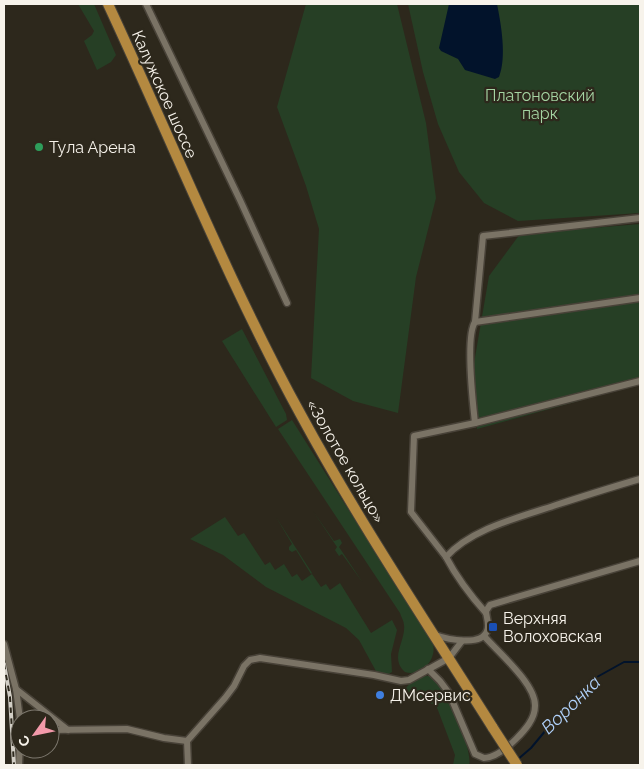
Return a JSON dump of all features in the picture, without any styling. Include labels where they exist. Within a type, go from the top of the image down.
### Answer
[{"type":"main road","name":"Калужское шоссе","points":[[108,4],[194,197]]},
{"type":"main road","name":"«Золотое кольцо»","points":[[194,197],[258,332],[301,415],[340,484],[517,765]]},
{"type":"street","points":[[146,4],[288,304]]},
{"type":"street","points":[[475,423],[470,378],[471,332],[474,322],[483,236],[640,218]]},
{"type":"street","points":[[474,322],[640,298]]},
{"type":"street","points":[[486,613],[467,592],[446,557],[411,512],[414,436],[475,423],[640,380]]},
{"type":"street","points":[[446,557],[454,548],[474,535],[514,519],[640,478]]},
{"type":"street","points":[[484,636],[488,627],[486,613],[488,606],[640,561]]},
{"type":"street","points":[[435,635],[448,640],[462,641],[484,636]]},
{"type":"street","points":[[428,670],[449,693],[475,754],[484,758],[497,754],[515,740],[526,727],[534,713],[535,701],[532,691],[525,680],[484,636]]},
{"type":"street","points":[[188,765],[187,741],[225,698],[234,686],[244,666],[255,658],[403,681],[409,680],[449,658],[462,641]]},
{"type":"street","points":[[4,644],[16,689],[19,709]]},
{"type":"street","points":[[16,689],[68,730]]},
{"type":"street","points":[[60,730],[127,729],[164,738],[187,741]]},
{"type":"green space","points":[[78,4],[94,4],[116,55],[111,62],[97,70],[84,41],[94,31]]},
{"type":"green space","points":[[306,4],[397,4],[426,123],[436,198],[416,277],[398,413],[353,401],[311,378],[319,229],[306,186],[277,107]]},
{"type":"green space","name":"Платоновский парк","points":[[408,4],[640,4],[640,213],[518,221],[484,203],[459,172],[438,124],[423,72]]},
{"type":"green space","points":[[640,224],[640,384],[477,429],[473,369],[489,276],[520,234]]},
{"type":"green space","points":[[242,329],[286,414],[287,420],[276,427],[222,341]]},
{"type":"green space","points":[[292,420],[433,644],[433,656],[422,670],[411,673],[405,672],[400,667],[398,655],[404,631],[404,622],[400,613],[278,429]]},
{"type":"green space","points":[[313,511],[334,541],[340,539],[342,543],[339,547],[363,583],[342,554],[339,556],[335,550],[337,547]]},
{"type":"green space","points":[[225,517],[238,536],[244,533],[265,565],[270,562],[275,570],[284,564],[292,577],[297,574],[302,581],[312,574],[321,587],[326,584],[330,590],[340,583],[371,633],[392,620],[397,630],[391,654],[392,672],[387,675],[377,673],[359,640],[346,628],[266,587],[223,555],[190,539]]},
{"type":"green space","points":[[276,517],[311,574],[296,550],[292,552],[289,550],[292,544]]},
{"type":"green space","points":[[429,676],[450,704],[467,746],[469,765],[453,765],[455,755],[436,705],[402,694],[413,681],[420,677]]},
{"type":"water","points":[[449,4],[497,4],[503,50],[499,77],[495,79],[465,70],[458,59],[441,51],[439,48]]},
{"type":"waterway","name":"Воронка","points":[[517,760],[531,748],[571,700],[597,677],[624,662],[640,662]]},
{"type":"railway","points":[[4,664],[10,697],[14,765]]},
{"type":"place","name":"Тула Арена","points":[[39,147]]},
{"type":"place","name":"Верхняя Волоховская","points":[[493,627]]},
{"type":"place","name":"ДМсервис","points":[[380,695]]}]
